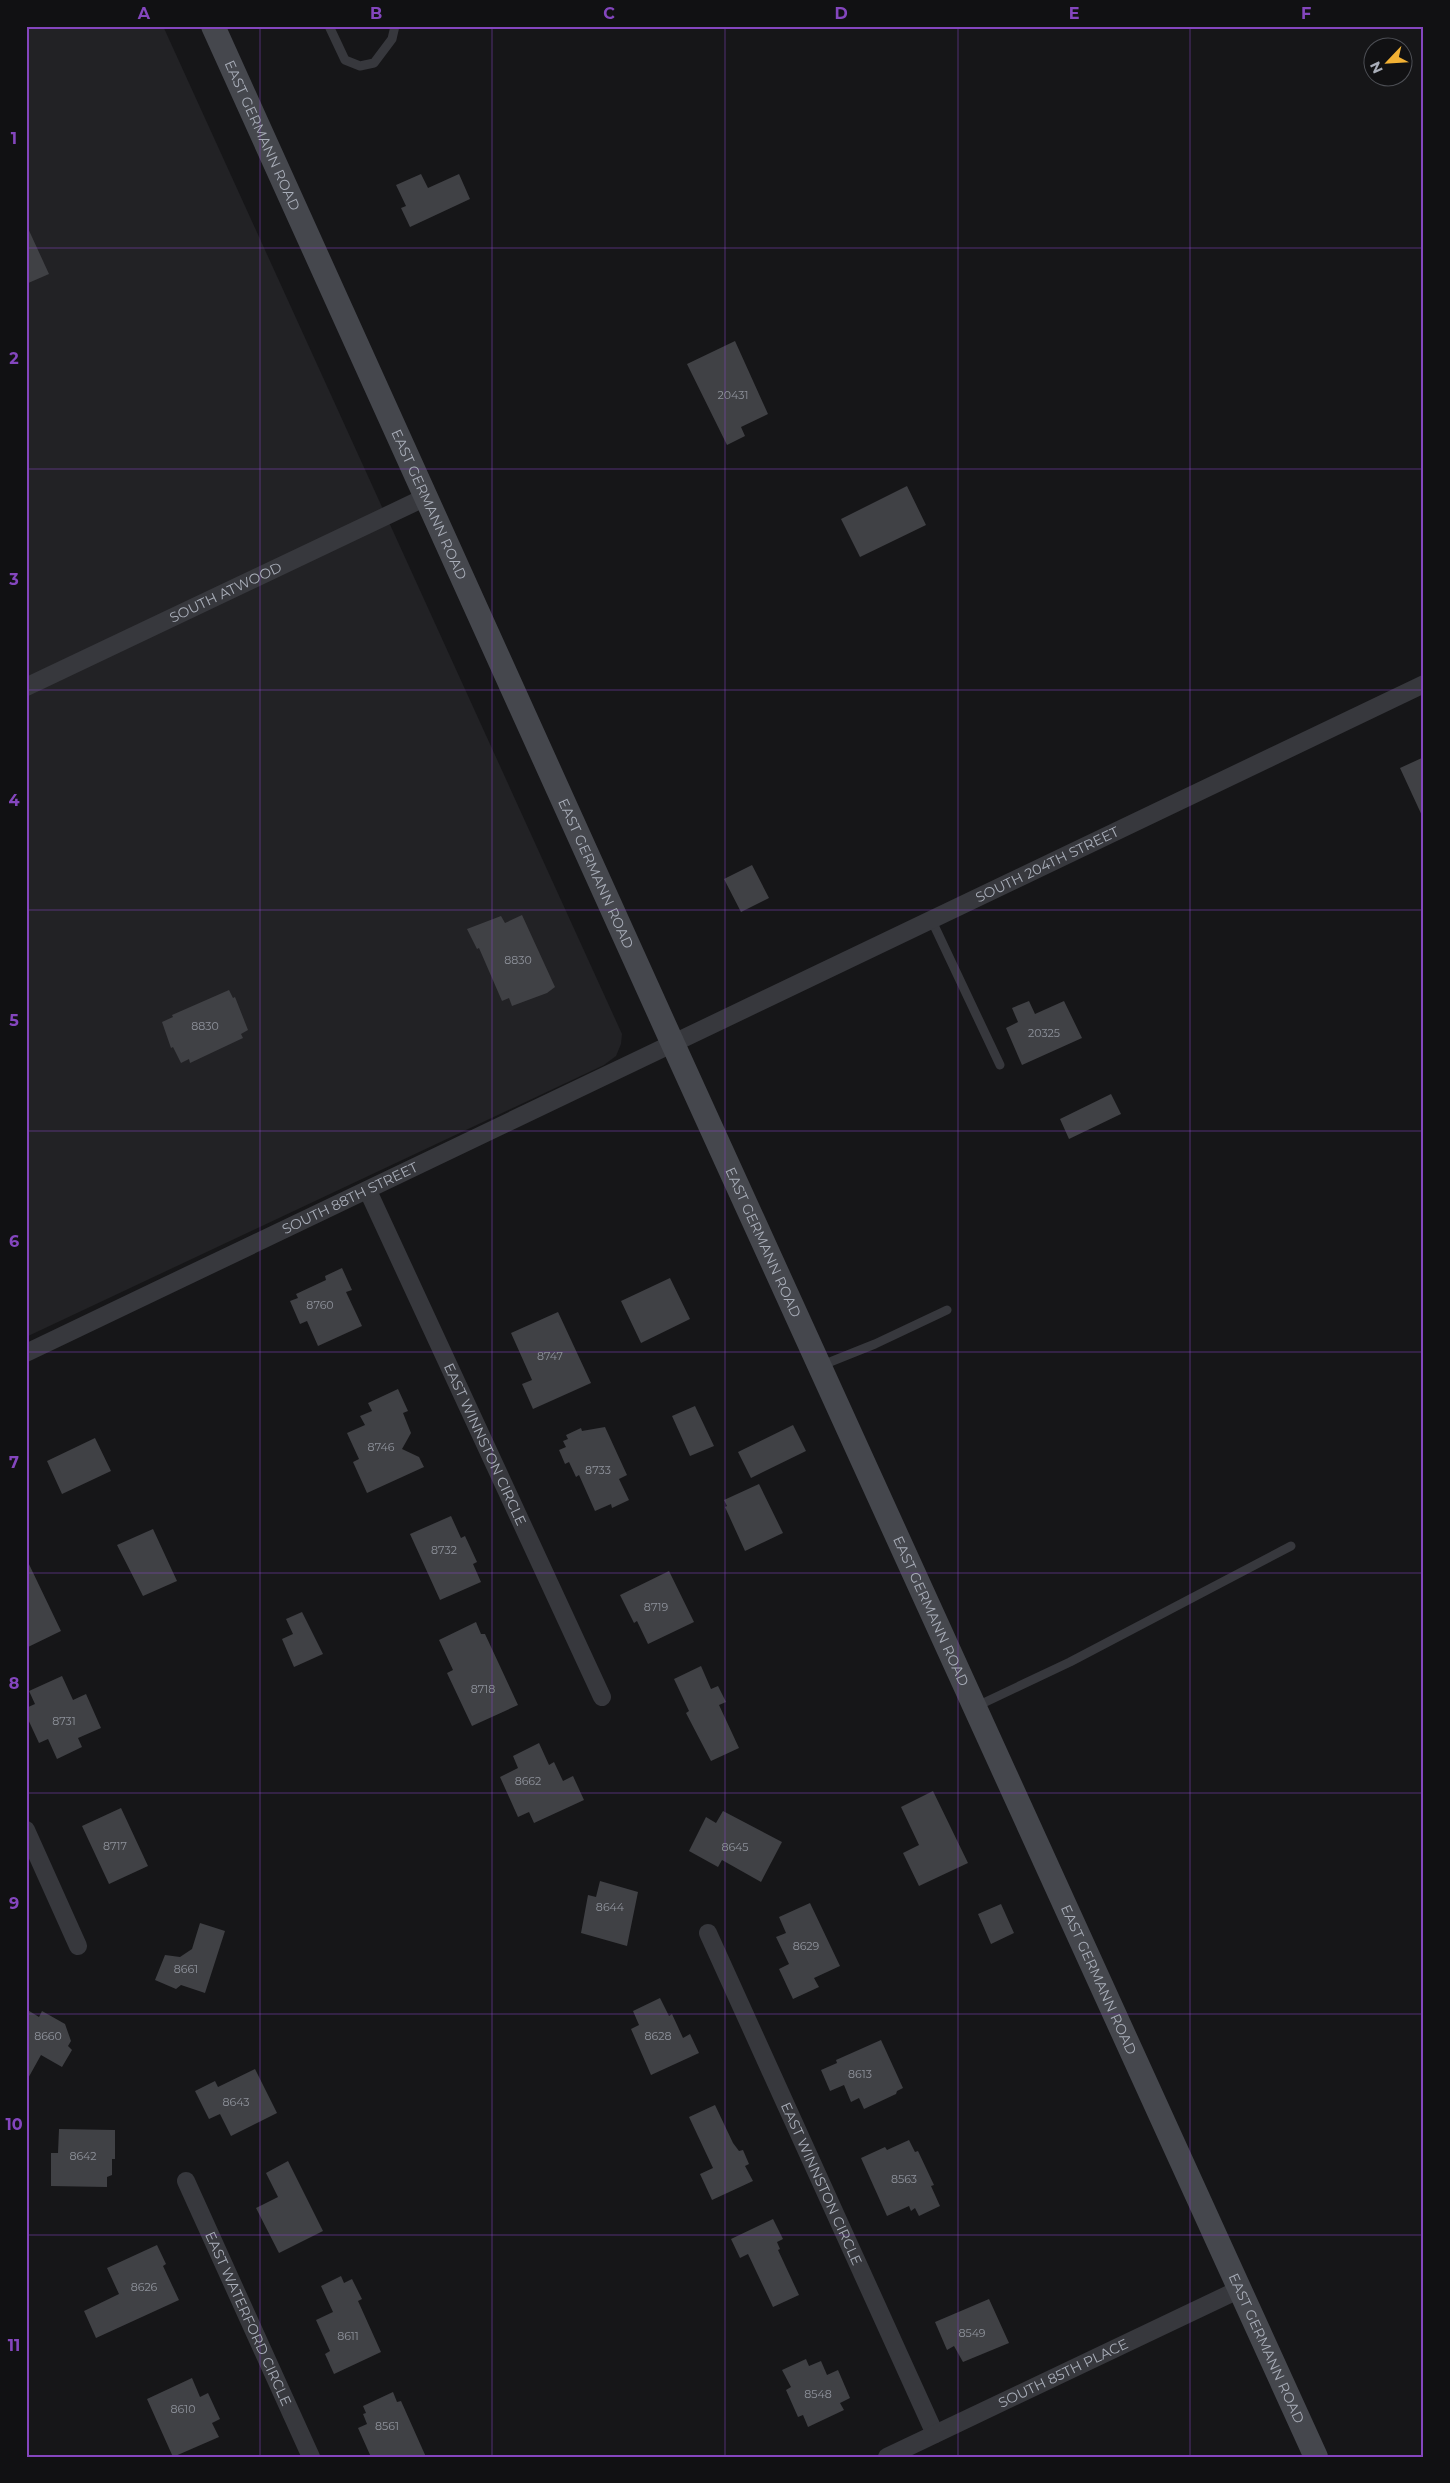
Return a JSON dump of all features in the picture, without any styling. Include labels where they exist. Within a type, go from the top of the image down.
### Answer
[{"type":"street","name":"EAST GERMANN ROAD","points":[[213,26],[673,1044],[1316,2457]]},
{"type":"street","name":"SOUTH ATWOOD","points":[[26,687],[426,497]]},
{"type":"street","name":"SOUTH 204TH STREET","points":[[673,1044],[1424,684]]},
{"type":"street","name":"SOUTH 88TH STREET","points":[[26,1353],[673,1044]]},
{"type":"street","name":"EAST WINNSTON CIRCLE","points":[[368,1191],[602,1697]]},
{"type":"street","points":[[26,1830],[78,1946]]},
{"type":"street","name":"EAST WINNSTON CIRCLE","points":[[708,1933],[935,2434]]},
{"type":"street","name":"EAST WATERFORD CIRCLE","points":[[186,2181],[311,2457]]},
{"type":"street","name":"SOUTH 85TH PLACE","points":[[887,2457],[1240,2289]]},
{"type":"lane","points":[[329,26],[345,60],[360,66],[374,63],[392,39],[395,26]]},
{"type":"lane","points":[[932,920],[1000,1065]]},
{"type":"lane","points":[[820,1366],[875,1344],[947,1310]]},
{"type":"lane","points":[[975,1707],[1070,1662],[1291,1546]]},
{"type":"shaded area","points":[[26,26],[163,26],[622,1034],[621,1044],[616,1056],[604,1065],[26,1337]]},
{"type":"building","points":[[421,174],[428,188],[459,174],[470,199],[410,227],[401,208],[406,206],[396,185]]},
{"type":"building","points":[[26,224],[49,274],[26,284]]},
{"type":"building","points":[[735,341],[768,414],[741,427],[745,436],[727,445],[687,364]]},
{"type":"building","points":[[907,486],[926,525],[860,557],[841,519]]},
{"type":"building","points":[[1424,757],[1424,820],[1400,768]]},
{"type":"building","points":[[752,865],[769,898],[741,912],[724,879]]},
{"type":"building","points":[[522,915],[555,987],[547,993],[512,1006],[509,998],[502,1001],[479,948],[477,949],[467,929],[501,916],[505,923]]},
{"type":"building","points":[[229,990],[233,998],[235,997],[248,1030],[241,1034],[243,1038],[190,1063],[189,1059],[181,1063],[173,1047],[171,1048],[162,1022],[173,1017],[172,1015]]},
{"type":"building","points":[[1029,1001],[1035,1014],[1064,1001],[1082,1038],[1022,1065],[1006,1028],[1018,1022],[1012,1008]]},
{"type":"building","points":[[1111,1094],[1121,1114],[1069,1139],[1060,1119]]},
{"type":"building","points":[[342,1268],[352,1290],[346,1292],[362,1326],[318,1346],[307,1321],[300,1324],[290,1301],[298,1298],[296,1294],[326,1280],[325,1276]]},
{"type":"building","points":[[670,1278],[690,1319],[641,1343],[621,1301]]},
{"type":"building","points":[[558,1312],[591,1383],[533,1409],[522,1384],[532,1380],[511,1333]]},
{"type":"building","points":[[398,1389],[408,1411],[403,1413],[411,1433],[402,1449],[419,1457],[424,1467],[367,1493],[353,1462],[359,1459],[347,1433],[365,1425],[360,1416],[372,1411],[368,1403]]},
{"type":"building","points":[[695,1406],[714,1446],[690,1456],[672,1416]]},
{"type":"building","points":[[793,1425],[806,1451],[751,1478],[738,1452]]},
{"type":"building","points":[[605,1427],[627,1475],[619,1479],[629,1500],[612,1508],[611,1504],[595,1511],[579,1475],[576,1477],[569,1462],[565,1464],[559,1450],[566,1447],[563,1441],[568,1439],[566,1435],[581,1428],[582,1431]]},
{"type":"building","points":[[95,1438],[111,1471],[62,1494],[47,1461]]},
{"type":"building","points":[[759,1484],[783,1533],[745,1551],[725,1507],[727,1506],[724,1500]]},
{"type":"building","points":[[451,1516],[461,1538],[465,1536],[477,1562],[473,1564],[481,1582],[440,1600],[410,1534]]},
{"type":"building","points":[[153,1529],[177,1581],[143,1596],[117,1545]]},
{"type":"building","points":[[26,1558],[61,1631],[26,1648]]},
{"type":"building","points":[[669,1571],[694,1622],[648,1644],[637,1621],[634,1623],[620,1595]]},
{"type":"building","points":[[302,1612],[323,1654],[294,1667],[282,1639],[293,1634],[286,1619]]},
{"type":"building","points":[[476,1622],[481,1634],[485,1634],[518,1705],[472,1726],[447,1673],[453,1670],[439,1640]]},
{"type":"building","points":[[701,1666],[711,1689],[718,1686],[726,1702],[719,1705],[739,1748],[711,1761],[686,1713],[689,1711],[674,1679]]},
{"type":"building","points":[[62,1676],[73,1700],[86,1694],[101,1728],[78,1738],[82,1747],[57,1759],[48,1739],[39,1743],[26,1715],[26,1708],[35,1704],[29,1691]]},
{"type":"building","points":[[539,1743],[549,1765],[554,1762],[563,1781],[573,1776],[584,1800],[534,1823],[529,1812],[518,1817],[500,1777],[518,1768],[513,1756]]},
{"type":"building","points":[[933,1791],[968,1863],[919,1886],[903,1853],[919,1845],[901,1807]]},
{"type":"building","points":[[121,1808],[148,1866],[109,1884],[82,1826]]},
{"type":"building","points":[[723,1811],[782,1842],[761,1882],[722,1860],[718,1867],[689,1851],[706,1817],[716,1823]]},
{"type":"building","points":[[600,1881],[638,1892],[627,1946],[581,1933],[588,1895],[596,1897]]},
{"type":"building","points":[[810,1903],[840,1966],[814,1978],[819,1987],[793,1999],[779,1969],[789,1964],[776,1937],[786,1933],[779,1917]]},
{"type":"building","points":[[1001,1904],[1014,1933],[991,1944],[978,1914]]},
{"type":"building","points":[[200,1923],[225,1931],[205,1993],[181,1985],[176,1989],[155,1980],[165,1955],[180,1957],[192,1949]]},
{"type":"building","points":[[660,1998],[669,2016],[672,2014],[683,2038],[690,2034],[699,2053],[651,2075],[631,2029],[639,2025],[633,2011]]},
{"type":"building","points":[[26,2009],[39,2017],[42,2011],[65,2024],[71,2041],[68,2046],[72,2050],[62,2067],[41,2055],[26,2082]]},
{"type":"building","points":[[881,2040],[903,2088],[897,2091],[896,2094],[864,2109],[859,2098],[851,2102],[844,2085],[830,2091],[821,2070],[837,2063],[836,2060]]},
{"type":"building","points":[[255,2069],[277,2113],[231,2136],[220,2114],[209,2119],[195,2091],[215,2081],[218,2087]]},
{"type":"building","points":[[715,2105],[733,2143],[739,2151],[743,2150],[749,2164],[745,2166],[753,2181],[712,2200],[700,2174],[713,2168],[689,2117]]},
{"type":"building","points":[[59,2129],[115,2130],[115,2159],[112,2159],[112,2175],[107,2177],[107,2187],[51,2186],[51,2153],[58,2153]]},
{"type":"building","points":[[909,2140],[915,2152],[918,2151],[934,2185],[931,2186],[940,2206],[919,2216],[915,2208],[911,2211],[909,2206],[887,2216],[861,2158],[885,2147],[887,2150]]},
{"type":"building","points":[[288,2161],[323,2231],[279,2253],[256,2208],[278,2197],[266,2173]]},
{"type":"building","points":[[773,2219],[783,2239],[777,2242],[780,2249],[778,2250],[799,2295],[773,2307],[748,2254],[740,2258],[731,2239]]},
{"type":"building","points":[[157,2245],[166,2264],[163,2266],[179,2300],[96,2338],[84,2311],[119,2294],[107,2268]]},
{"type":"building","points":[[341,2276],[344,2283],[352,2279],[362,2299],[358,2301],[381,2352],[334,2374],[325,2354],[330,2351],[316,2320],[333,2312],[321,2286]]},
{"type":"building","points":[[989,2299],[1009,2343],[963,2362],[954,2346],[947,2350],[935,2322]]},
{"type":"building","points":[[806,2359],[809,2366],[821,2361],[827,2375],[838,2370],[850,2398],[840,2403],[844,2410],[808,2427],[803,2415],[798,2417],[786,2390],[791,2387],[782,2370]]},
{"type":"building","points":[[192,2378],[200,2397],[208,2393],[220,2419],[212,2423],[219,2437],[173,2457],[147,2399]]},
{"type":"building","points":[[393,2392],[397,2402],[401,2401],[426,2457],[371,2457],[358,2428],[367,2424],[363,2414],[366,2413],[363,2406]]}]
